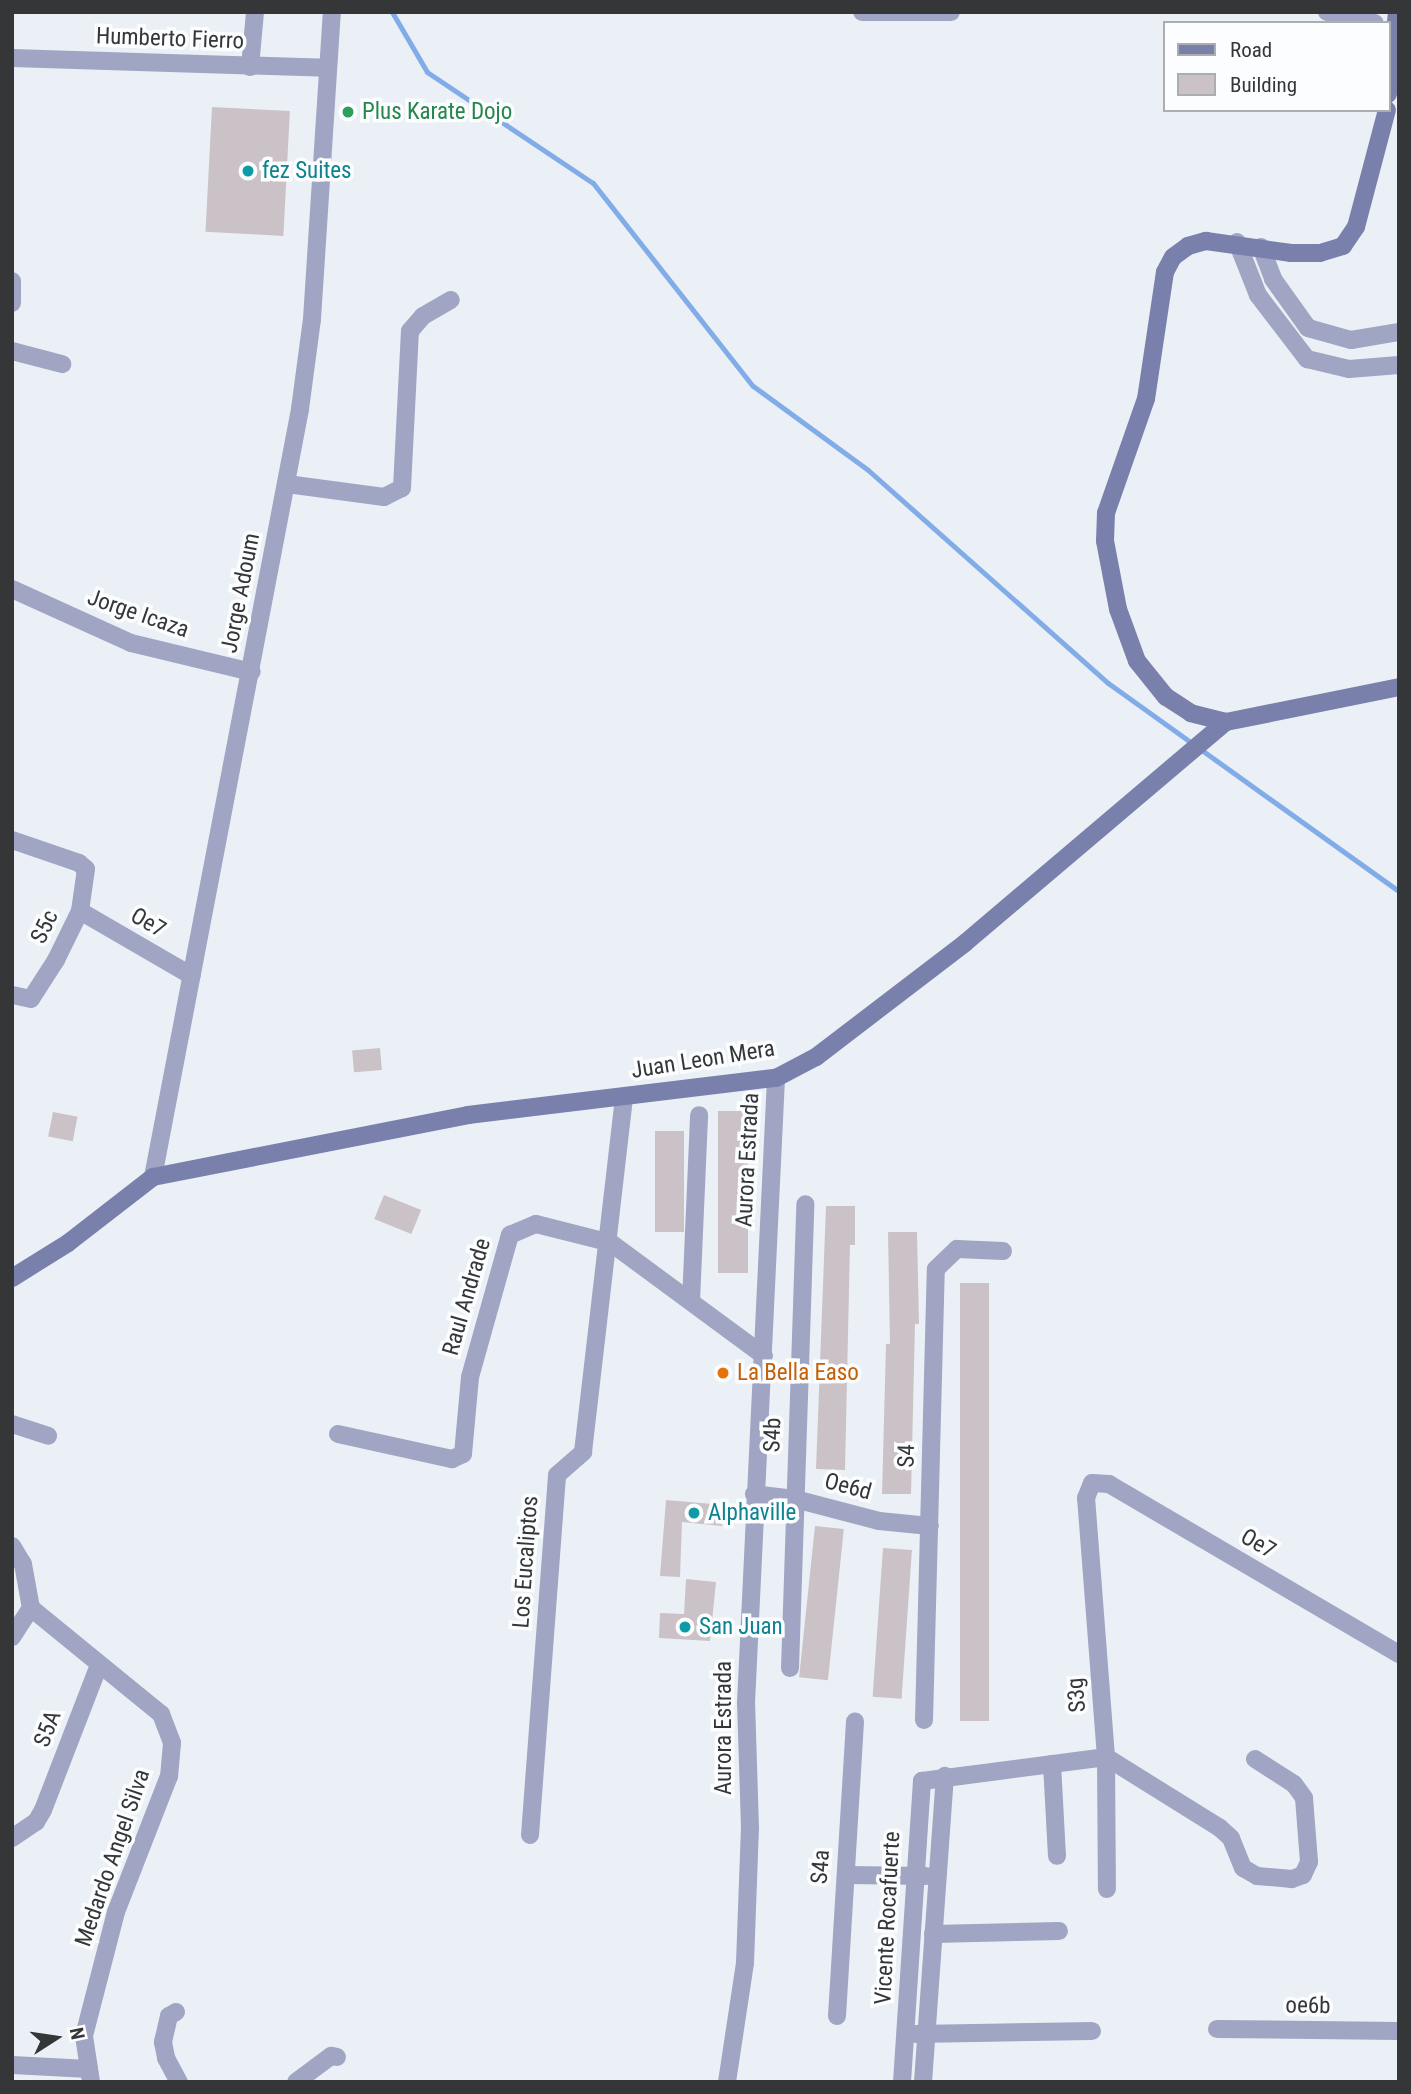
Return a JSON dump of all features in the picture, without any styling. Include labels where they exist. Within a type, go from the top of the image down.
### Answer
[{"type":"street","points":[[250,67],[255,12]]},
{"type":"street","name":"Jorge Adoum","points":[[153,1178],[287,484],[312,319],[326,68],[332,12]]},
{"type":"street","points":[[862,12],[940,13]]},
{"type":"street","points":[[1327,12],[1366,21]]},
{"type":"street","points":[[1390,65],[1393,22]]},
{"type":"street","name":"Humberto Fierro","points":[[12,58],[326,68]]},
{"type":"street","points":[[1226,722],[1191,713],[1166,697],[1137,661],[1118,609],[1105,541],[1106,513],[1146,399],[1165,272],[1172,257],[1188,246],[1237,242],[1320,253],[1334,251],[1350,239],[1387,112]]},
{"type":"street","points":[[1237,242],[1258,295],[1307,359],[1349,369],[1399,365]]},
{"type":"street","points":[[1261,247],[1273,279],[1308,328],[1351,340],[1399,332]]},
{"type":"street","points":[[12,281],[12,303]]},
{"type":"street","points":[[287,484],[384,497],[402,488],[410,331],[423,316],[451,300]]},
{"type":"street","points":[[12,351],[62,364]]},
{"type":"street","name":"Jorge Icaza","points":[[12,589],[131,643],[252,672]]},
{"type":"street","name":"Juan Leon Mera","points":[[12,1278],[68,1243],[153,1178],[468,1115],[776,1078],[816,1057],[965,943],[1226,722],[1399,687]]},
{"type":"street","name":"S5c","points":[[12,840],[86,869],[80,911],[31,999],[12,995]]},
{"type":"street","name":"Oe7","points":[[80,911],[192,976]]},
{"type":"street","name":"Aurora Estrada","points":[[727,2082],[745,1964],[754,1494],[764,1356],[776,1078]]},
{"type":"street","name":"Los Eucaliptos","points":[[530,1835],[557,1475],[583,1452],[611,1243],[624,1097]]},
{"type":"street","points":[[691,1301],[699,1115]]},
{"type":"street","name":"S4b","points":[[790,1668],[805,1204]]},
{"type":"street","name":"Raul Andrade","points":[[338,1434],[452,1459],[463,1454],[470,1377],[510,1235],[537,1224],[611,1243],[764,1356]]},
{"type":"street","name":"S4","points":[[924,1720],[936,1269],[957,1249],[1003,1251]]},
{"type":"street","points":[[12,1424],[48,1436]]},
{"type":"street","name":"Oe7","points":[[1092,1483],[1109,1484],[1399,1654]]},
{"type":"street","name":"S3g","points":[[1092,1483],[1086,1498],[1106,1757],[1107,1889]]},
{"type":"street","name":"Oe6d","points":[[754,1494],[795,1499],[879,1521],[930,1526]]},
{"type":"street","points":[[12,1546],[23,1564],[32,1608],[12,1637]]},
{"type":"street","name":"Medardo Angel Silva","points":[[32,1608],[161,1714],[172,1744],[169,1776],[116,1912],[84,2036],[90,2076]]},
{"type":"street","name":"S5A","points":[[12,1838],[36,1822],[43,1810],[99,1665]]},
{"type":"street","name":"S4a","points":[[837,2016],[855,1721]]},
{"type":"street","points":[[1106,1757],[1231,1838],[1243,1868],[1257,1876],[1292,1880],[1303,1875],[1309,1862],[1304,1798],[1294,1784],[1255,1759]]},
{"type":"street","name":"Vicente Rocafuerte","points":[[902,2082],[920,1783],[945,1776],[1106,1757]]},
{"type":"street","points":[[1052,1764],[1057,1856]]},
{"type":"street","name":"Vicente Rocafuerte","points":[[923,2082],[945,1776]]},
{"type":"street","points":[[846,1875],[936,1876]]},
{"type":"street","points":[[933,1934],[1059,1931]]},
{"type":"street","points":[[176,2012],[169,2016],[163,2042],[166,2059],[179,2082]]},
{"type":"street","name":"oe6b","points":[[1217,2029],[1399,2031]]},
{"type":"street","points":[[905,2034],[1091,2031]]},
{"type":"street","points":[[296,2082],[331,2056],[337,2057]]},
{"type":"street","points":[[12,2065],[90,2076]]},
{"type":"building","name":"fez Suites","points":[[212,107],[290,111],[283,236],[205,232]]},
{"type":"building","points":[[380,1048],[382,1070],[354,1072],[352,1050]]},
{"type":"building","points":[[718,1111],[748,1111],[748,1273],[718,1273]]},
{"type":"building","points":[[53,1112],[78,1117],[73,1141],[48,1137]]},
{"type":"building","points":[[655,1131],[684,1131],[684,1232],[655,1232]]},
{"type":"building","points":[[384,1195],[421,1210],[411,1234],[374,1219]]},
{"type":"building","points":[[826,1206],[855,1206],[855,1245],[850,1245],[845,1470],[816,1469]]},
{"type":"building","points":[[888,1232],[917,1232],[919,1324],[915,1324],[911,1494],[882,1494],[886,1344],[890,1344]]},
{"type":"building","points":[[960,1283],[989,1283],[989,1721],[960,1721]]},
{"type":"building","points":[[666,1500],[724,1505],[722,1526],[682,1522],[680,1577],[660,1576]]},
{"type":"building","points":[[815,1526],[844,1529],[828,1680],[799,1677]]},
{"type":"building","points":[[883,1548],[912,1550],[902,1699],[873,1697]]},
{"type":"building","points":[[686,1579],[716,1582],[710,1641],[659,1638],[660,1613],[684,1614]]},
{"type":"waterway","points":[[392,12],[427,72],[593,183],[753,386],[868,470],[1108,683],[1399,891]]},
{"type":"place","name":"Plus Karate Dojo","points":[[348,112]]},
{"type":"place","name":"fez Suites","points":[[248,171]]},
{"type":"place","name":"La Bella Easo","points":[[723,1373]]},
{"type":"place","name":"Alphaville","points":[[694,1513]]},
{"type":"place","name":"San Juan","points":[[685,1627]]}]
